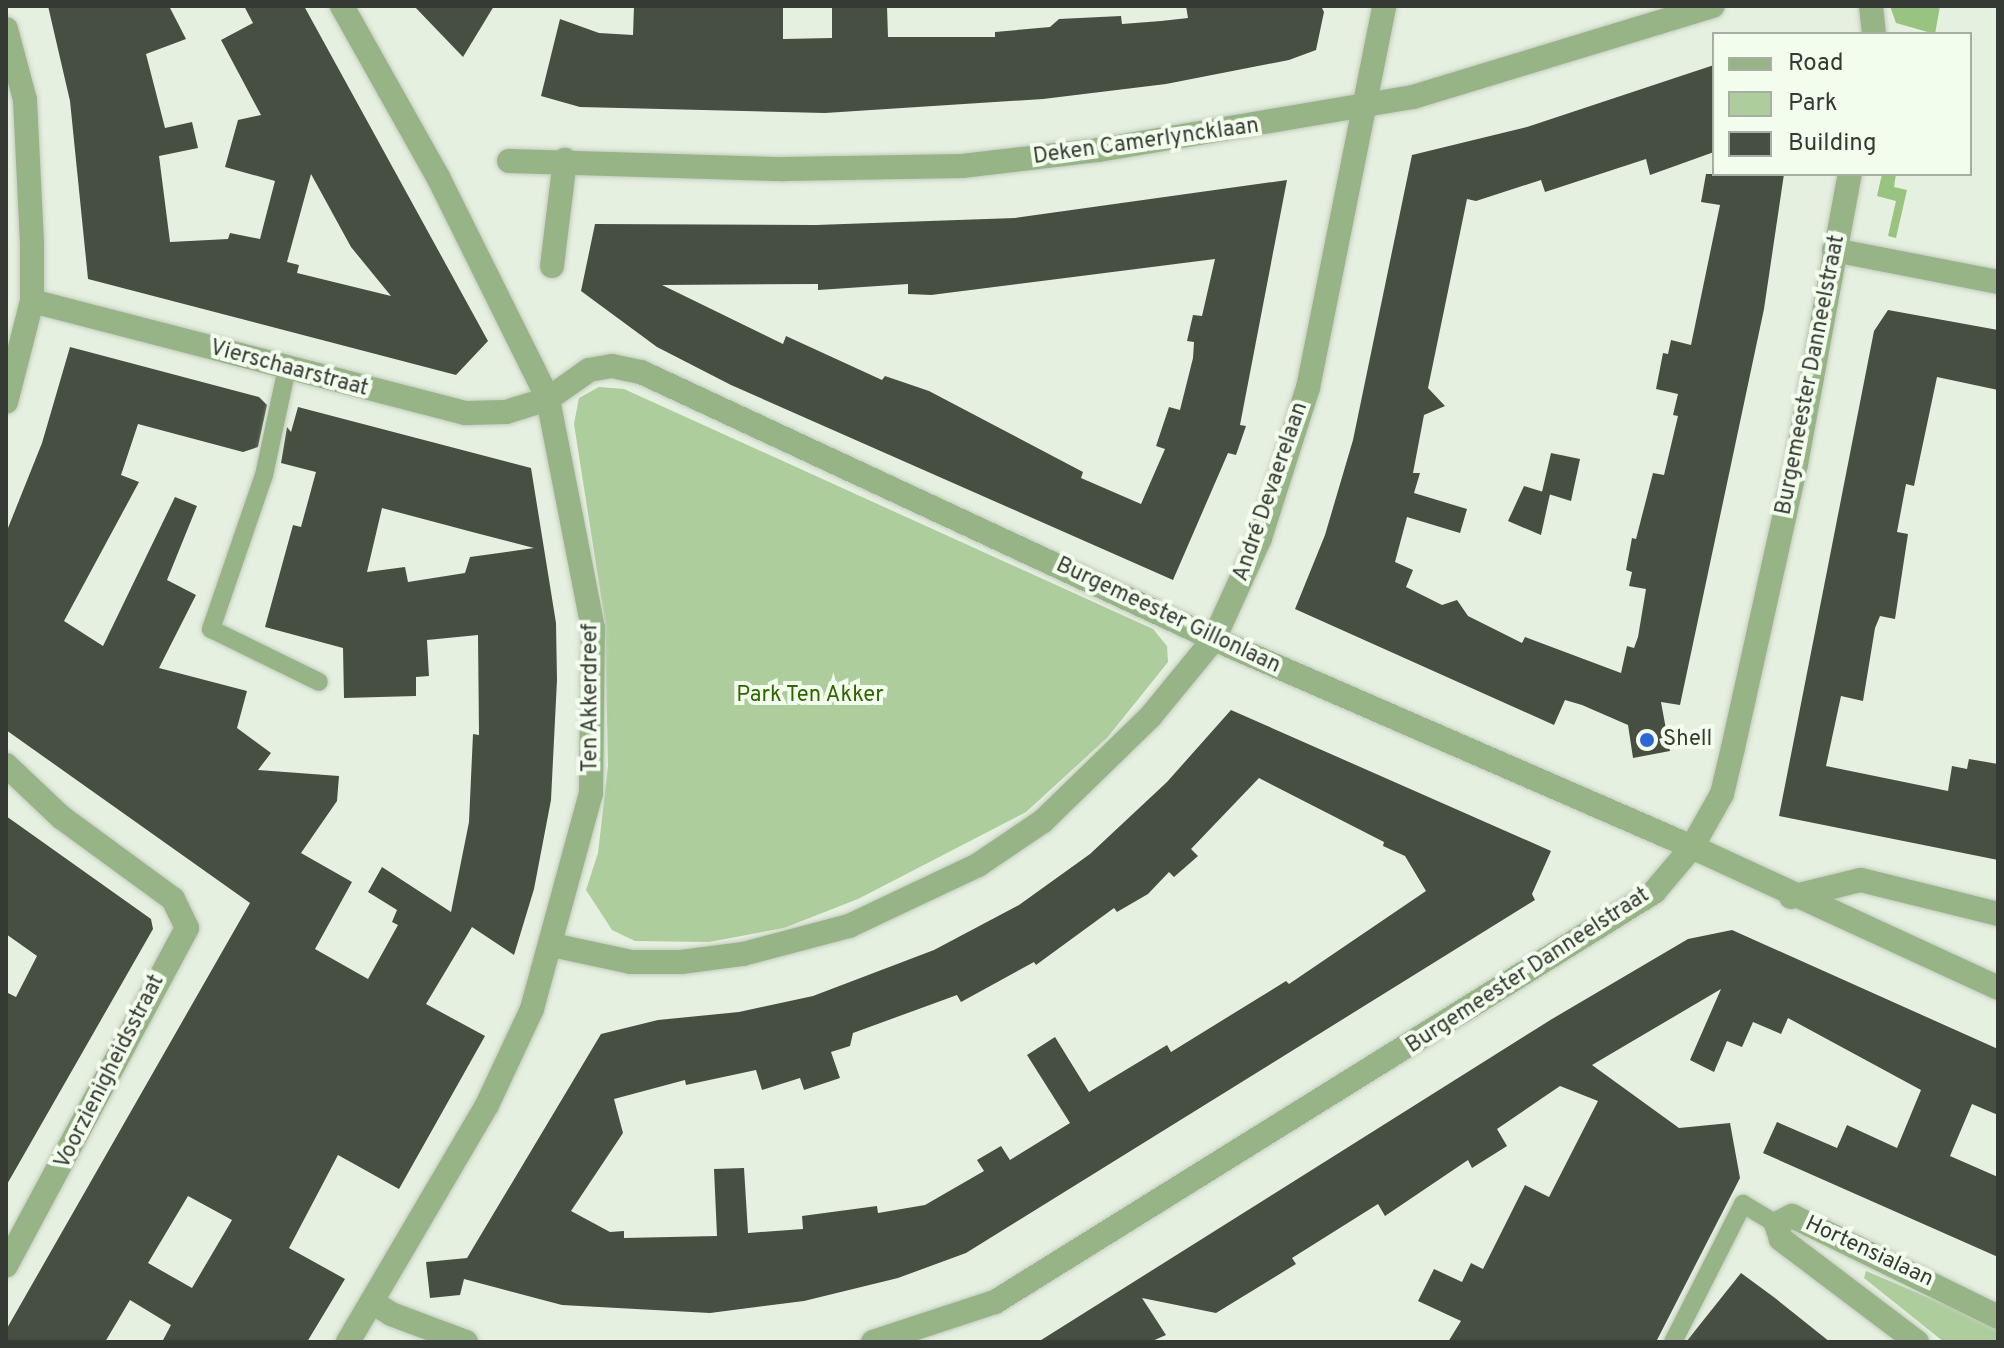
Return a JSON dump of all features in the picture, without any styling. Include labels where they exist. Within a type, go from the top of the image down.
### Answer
[{"type":"street","name":"Ten Akkerdreef","points":[[342,6],[438,177],[548,399],[593,628],[591,793],[552,945],[515,1051],[348,1342]]},
{"type":"street","name":"André Devaerelaan","points":[[552,945],[631,962],[743,954],[849,926],[978,865],[1043,821],[1113,758],[1214,639],[1260,538],[1308,388],[1384,6]]},
{"type":"street","name":"Deken Camerlyncklaan","points":[[509,161],[565,160],[670,167],[962,166],[1191,137],[1413,97],[1712,6]]},
{"type":"street","points":[[1871,6],[1874,32]]},
{"type":"street","points":[[6,29],[16,104],[32,301],[6,402]]},
{"type":"street","points":[[552,266],[565,160]]},
{"type":"street","name":"Burgemeester Danneelstraat","points":[[873,1342],[995,1302],[1654,892],[1692,847],[1722,794],[1733,748],[1796,464],[1850,176]]},
{"type":"street","points":[[1834,250],[1998,282]]},
{"type":"street","name":"Vierschaarstraat","points":[[32,301],[465,413],[506,412],[548,399]]},
{"type":"street","name":"Burgemeester Gillonlaan","points":[[548,399],[589,370],[612,366],[641,372],[1214,639],[1692,847],[1791,897],[1998,988]]},
{"type":"street","name":"Voorzienigheidsstraat","points":[[6,765],[61,817],[173,899],[187,928],[6,1266]]},
{"type":"street","points":[[1791,897],[1861,880],[1998,914]]},
{"type":"street","name":"Hortensialaan","points":[[1917,1342],[1781,1239],[1776,1224],[1792,1216],[1998,1317]]},
{"type":"street","points":[[372,1302],[391,1314],[466,1342]]},
{"type":"lane","points":[[287,368],[264,475],[211,629],[319,682]]},
{"type":"lane","points":[[1673,1342],[1743,1204],[1776,1224]]},
{"type":"green space","points":[[1890,6],[1940,6],[1935,32],[1896,23]]},
{"type":"green space","points":[[1882,176],[1896,176],[1894,187],[1907,190],[1896,238],[1888,236],[1896,201],[1877,196]]},
{"type":"green space","name":"Park Ten Akker","points":[[599,387],[624,389],[1153,629],[1167,646],[1168,662],[1107,738],[1026,812],[858,899],[784,928],[709,942],[635,941],[612,930],[586,890],[598,853],[608,766],[605,622],[574,424],[579,398]]},
{"type":"green space","points":[[1866,1271],[1986,1322],[1998,1329],[1998,1342],[1944,1342],[1864,1278]]},
{"type":"building","points":[[48,6],[169,6],[186,39],[146,54],[165,128],[192,122],[198,148],[159,156],[170,242],[228,239],[230,233],[260,239],[275,181],[225,167],[238,120],[261,115],[221,40],[253,23],[244,6],[304,6],[488,341],[456,375],[88,279],[70,101]],"holes":[[[311,174],[351,247],[391,296],[297,273],[299,265],[287,262]]]},
{"type":"building","points":[[414,6],[494,6],[463,57]]},
{"type":"building","points":[[634,6],[783,6],[783,39],[832,38],[832,6],[887,6],[888,37],[995,37],[995,32],[1050,27],[1059,19],[1121,16],[1122,24],[1161,21],[1188,18],[1186,6],[1321,6],[1324,12],[1316,50],[1289,60],[1166,84],[1043,99],[825,113],[580,107],[541,96],[560,19],[599,33],[633,35]]},
{"type":"building","points":[[1712,66],[1712,153],[1650,175],[1646,159],[1545,192],[1541,180],[1476,201],[1467,199],[1428,388],[1445,406],[1424,415],[1413,473],[1420,473],[1414,493],[1467,509],[1460,533],[1407,517],[1395,562],[1413,570],[1406,587],[1442,605],[1457,600],[1468,616],[1522,643],[1525,637],[1621,673],[1627,646],[1634,648],[1638,637],[1646,589],[1629,586],[1632,572],[1626,570],[1632,538],[1636,539],[1653,473],[1664,475],[1678,416],[1673,415],[1678,394],[1656,389],[1663,353],[1668,354],[1671,340],[1691,345],[1720,205],[1701,202],[1706,174],[1784,176],[1764,309],[1680,705],[1661,702],[1670,751],[1633,758],[1628,725],[1565,700],[1554,725],[1295,609],[1325,535],[1353,440],[1412,155],[1527,127]]},
{"type":"building","points":[[1287,180],[1240,425],[1246,426],[1236,455],[1228,453],[1173,580],[731,385],[657,347],[581,291],[595,224],[816,225],[1015,218]],"holes":[[[1215,259],[1202,316],[1193,315],[1187,341],[1194,342],[1193,358],[1180,410],[1169,407],[1156,446],[1165,449],[1141,504],[1081,478],[1083,472],[929,391],[885,376],[882,380],[786,336],[783,344],[662,285],[818,284],[818,290],[908,284],[908,294],[931,295]]]},
{"type":"building","points":[[1888,310],[1998,330],[1998,390],[1937,377],[1914,486],[1906,484],[1897,532],[1908,534],[1895,619],[1880,616],[1875,628],[1863,701],[1841,696],[1826,766],[1948,791],[1952,766],[1967,769],[1969,759],[1998,764],[1998,860],[1779,816],[1874,331]]},
{"type":"building","points":[[70,347],[259,397],[267,405],[258,447],[243,452],[138,424],[121,475],[139,482],[64,621],[103,646],[175,497],[197,506],[167,580],[196,595],[159,668],[247,691],[237,728],[271,753],[258,770],[339,776],[337,801],[301,853],[352,882],[315,949],[368,979],[398,925],[392,922],[397,910],[368,892],[382,867],[451,912],[469,822],[473,734],[479,735],[478,635],[427,640],[429,676],[416,677],[416,696],[344,698],[343,648],[265,627],[293,525],[301,527],[316,472],[281,463],[287,427],[291,432],[298,407],[531,468],[556,623],[557,680],[551,800],[534,889],[514,955],[472,927],[426,1004],[485,1036],[399,1189],[338,1155],[289,1248],[345,1279],[307,1342],[162,1342],[171,1325],[130,1300],[105,1342],[6,1342],[6,1330],[250,903],[6,730],[6,533],[42,443]],"holes":[[[382,508],[476,533],[534,548],[470,557],[465,573],[408,582],[405,567],[367,572]],[[188,1196],[232,1220],[192,1288],[148,1263]]]},
{"type":"building","points":[[1551,453],[1580,459],[1571,501],[1542,492]]},
{"type":"building","points":[[1524,486],[1550,494],[1541,535],[1508,521]]},
{"type":"building","points":[[1231,710],[1551,851],[1532,894],[1535,900],[966,1253],[898,1278],[804,1301],[710,1313],[562,1305],[464,1279],[460,1295],[430,1298],[426,1262],[467,1258],[601,1034],[658,1020],[739,1012],[813,996],[934,950],[1019,905],[1090,854],[1167,782]],"holes":[[[1259,778],[1384,842],[1383,846],[1405,856],[1426,891],[1289,984],[1286,981],[1171,1052],[1167,1045],[1089,1092],[1055,1037],[1027,1055],[1070,1123],[1010,1160],[1001,1146],[977,1160],[984,1171],[925,1205],[878,1213],[877,1206],[802,1216],[803,1229],[748,1233],[744,1168],[714,1169],[717,1236],[624,1238],[624,1231],[610,1232],[571,1211],[623,1133],[614,1099],[685,1080],[686,1085],[756,1070],[762,1090],[800,1078],[804,1090],[840,1078],[831,1052],[850,1046],[853,1033],[957,995],[961,1002],[1034,962],[1036,965],[1114,908],[1117,912],[1148,894],[1169,872],[1174,877],[1198,856],[1191,849]]]},
{"type":"building","points":[[6,816],[151,919],[153,929],[6,1186],[6,992],[16,997],[37,956],[6,934]]},
{"type":"building","points":[[1732,930],[1998,1049],[1998,1115],[1972,1104],[1950,1156],[1998,1177],[1998,1257],[1763,1153],[1777,1122],[1837,1148],[1847,1125],[1897,1148],[1921,1090],[1788,1018],[1781,1034],[1753,1022],[1742,1047],[1727,1041],[1714,1072],[1690,1060],[1721,989],[1592,1065],[1679,1128],[1730,1123],[1740,1178],[1656,1342],[1448,1342],[1461,1321],[1418,1301],[1434,1269],[1462,1282],[1471,1263],[1483,1269],[1525,1185],[1549,1197],[1598,1101],[1560,1086],[1497,1129],[1507,1146],[1472,1168],[1468,1160],[1385,1216],[1378,1204],[1292,1258],[1296,1264],[1216,1313],[1142,1298],[1166,1335],[1150,1342],[1038,1342],[1552,1019],[1688,939]]},
{"type":"building","points":[[1741,1273],[1775,1298],[1830,1342],[1686,1342]]},
{"type":"place","name":"Shell","points":[[1647,740]]}]
